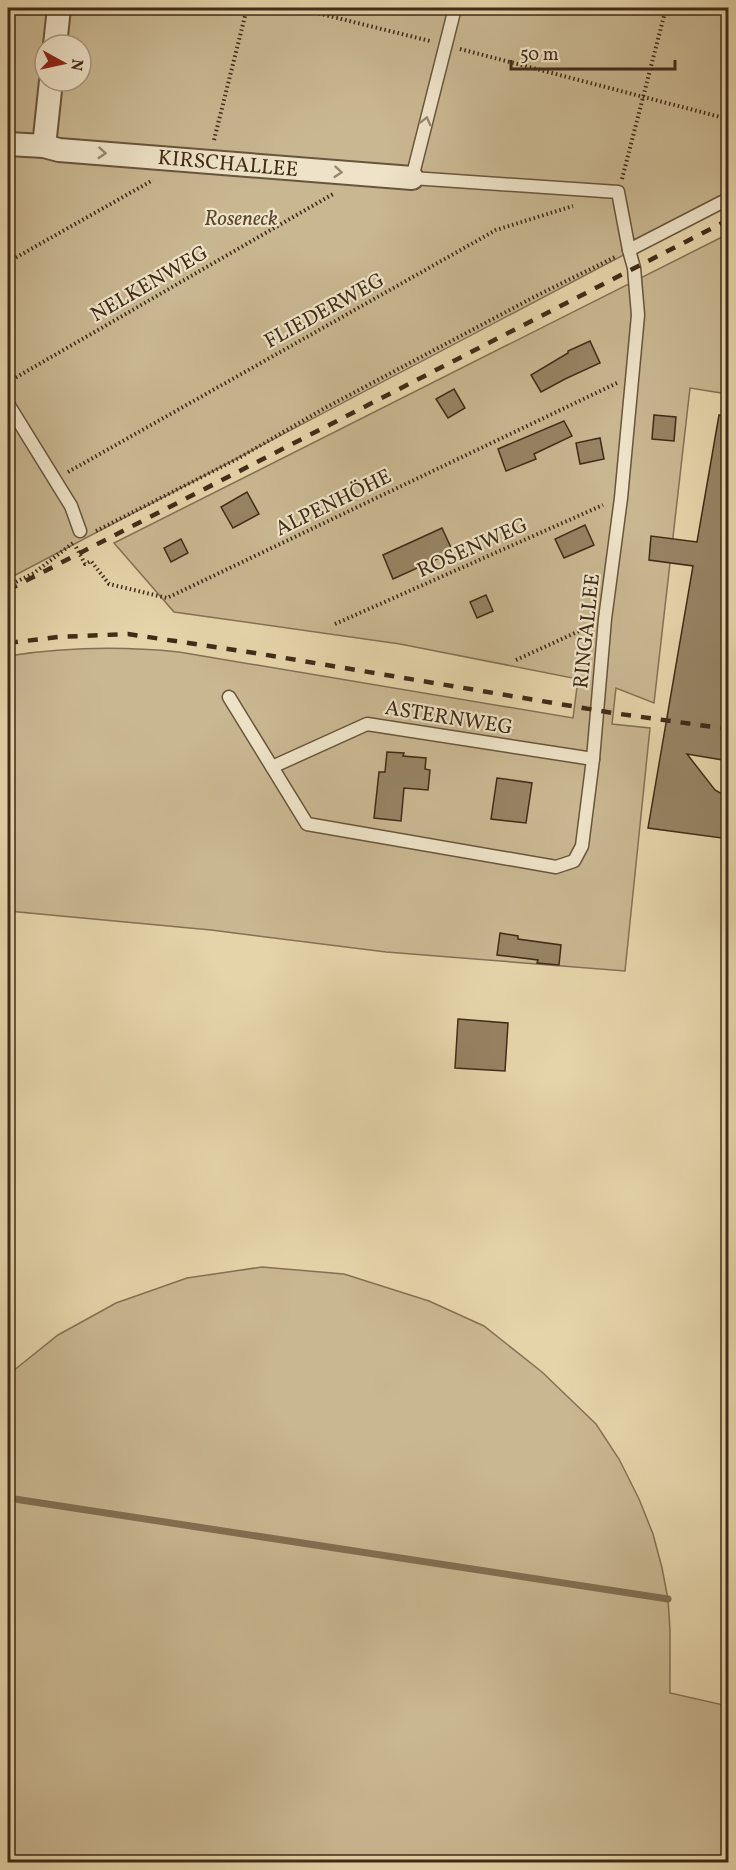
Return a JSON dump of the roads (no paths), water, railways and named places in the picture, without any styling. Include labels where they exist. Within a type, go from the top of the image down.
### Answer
[{"type":"street","points":[[56,33],[59,8]]},
{"type":"street","points":[[44,146],[50,93]]},
{"type":"street","name":"KIRSCHALLEE","points":[[8,144],[412,178]]},
{"type":"lane","points":[[412,178],[455,8]]},
{"type":"lane","name":"RINGALLEE","points":[[230,697],[307,824],[556,867],[574,861],[582,846],[593,759],[605,619],[621,498],[638,315],[634,268],[618,192],[412,178]]},
{"type":"lane","points":[[629,250],[729,199]]},
{"type":"lane","points":[[8,404],[71,506],[77,538]]},
{"type":"lane","name":"ASTERNWEG","points":[[272,767],[367,724],[593,759]]},
{"type":"waterway","points":[[8,1498],[668,1599]]},
{"type":"railway","points":[[8,590],[728,220]]},
{"type":"railway","points":[[8,643],[58,637],[128,634],[613,713],[728,729]]},
{"type":"park label","name":"Roseneck","points":[[241,218]]}]
